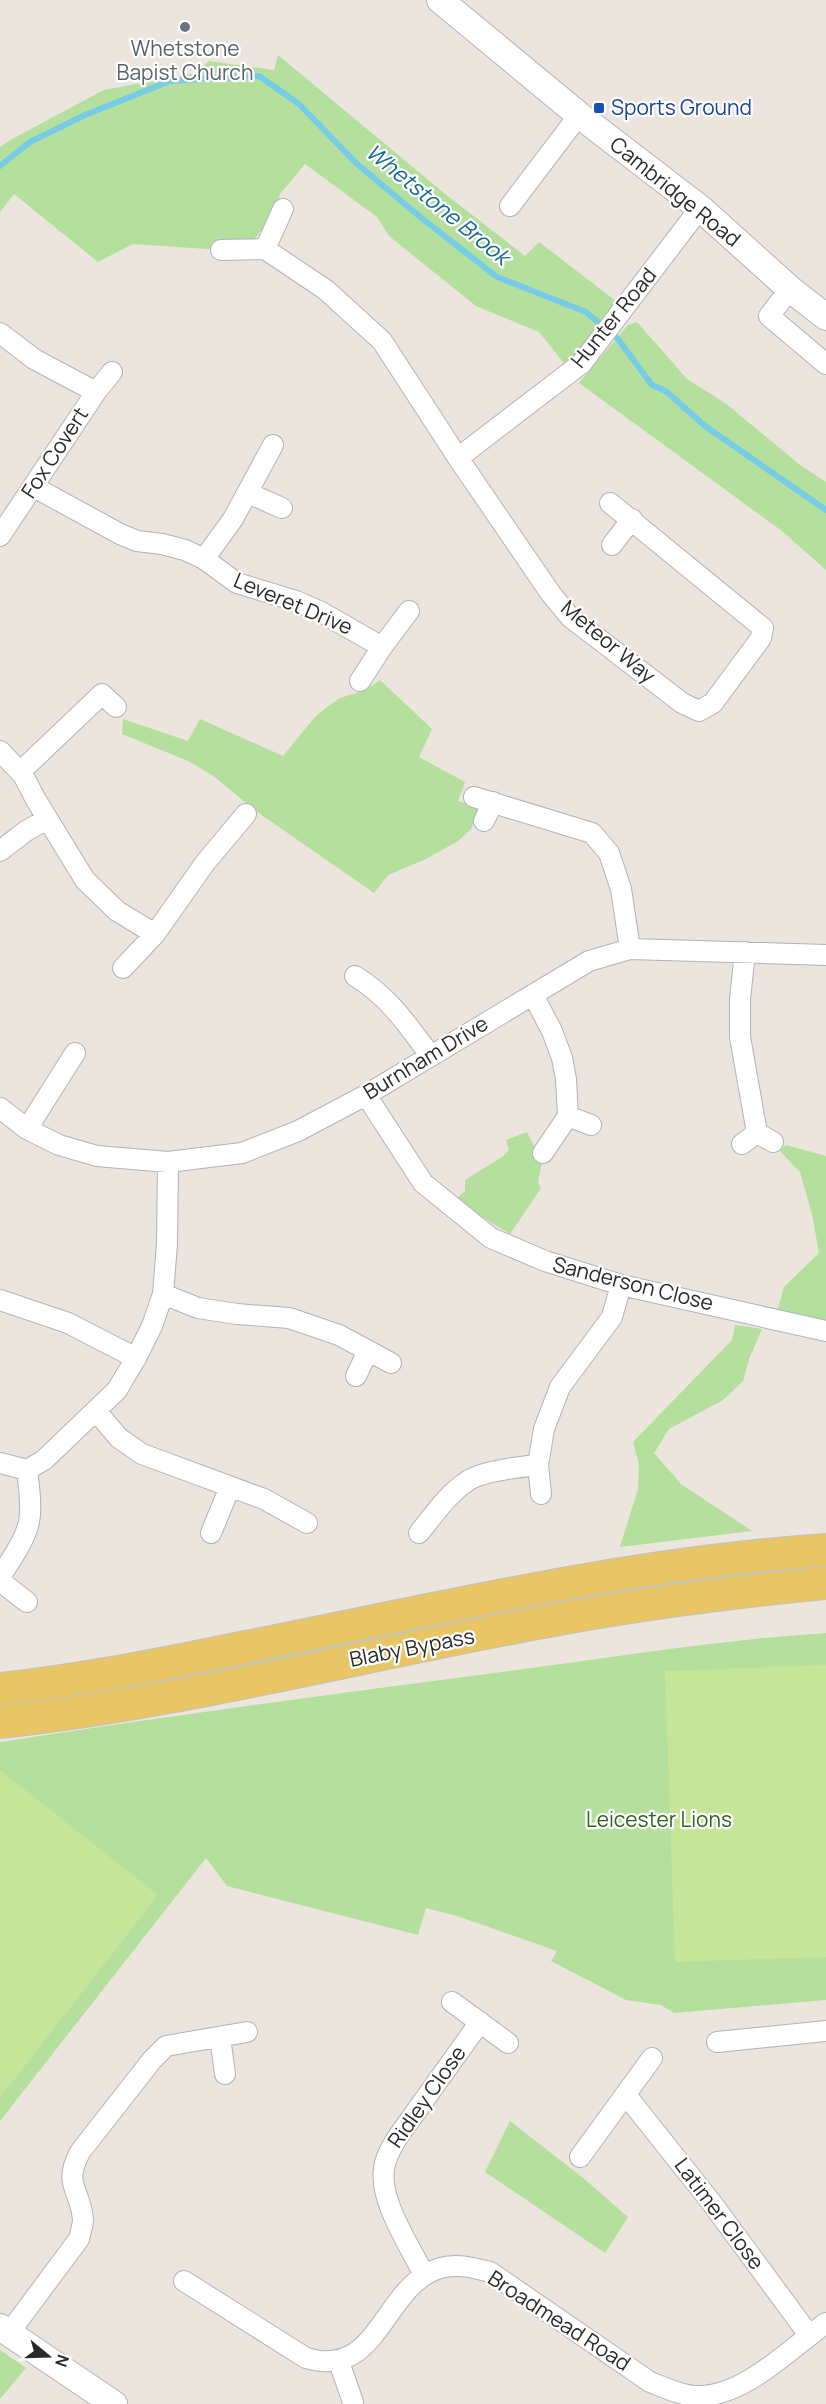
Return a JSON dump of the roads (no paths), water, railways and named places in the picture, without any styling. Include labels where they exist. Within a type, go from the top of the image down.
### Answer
[{"type":"main road","name":"Blaby Bypass","points":[[0,1689],[137,1669],[544,1588],[632,1573],[766,1555],[826,1550]]},
{"type":"main road","name":"Blaby Bypass","points":[[0,1722],[161,1698],[631,1606],[717,1594],[826,1583]]},
{"type":"street","name":"Cambridge Road","points":[[440,0],[579,115],[700,208],[790,289],[826,317]]},
{"type":"street","points":[[510,206],[579,115]]},
{"type":"street","name":"Hunter Road","points":[[458,458],[582,363],[700,208]]},
{"type":"street","points":[[221,250],[265,249],[283,209]]},
{"type":"street","name":"Meteor Way","points":[[265,249],[326,290],[382,341],[458,458],[551,594],[570,617],[682,703],[699,711],[712,703],[760,639],[763,628],[610,502]]},
{"type":"street","points":[[790,289],[769,316],[826,364]]},
{"type":"street","points":[[0,333],[33,359],[96,392]]},
{"type":"street","name":"Fox Covert","points":[[0,536],[96,392],[112,372]]},
{"type":"street","points":[[204,559],[233,519],[273,445]]},
{"type":"street","name":"Leveret Drive","points":[[34,487],[120,534],[137,541],[170,546],[204,559],[237,583],[296,601],[321,612],[382,647]]},
{"type":"street","points":[[248,493],[282,508]]},
{"type":"street","points":[[612,545],[632,519]]},
{"type":"street","points":[[360,681],[409,611]]},
{"type":"street","points":[[20,772],[102,694],[116,707]]},
{"type":"street","points":[[0,752],[20,772],[85,880],[117,911],[154,934]]},
{"type":"street","points":[[484,820],[484,799],[592,833],[609,853],[621,889],[630,950]]},
{"type":"street","points":[[123,968],[154,934],[246,814]]},
{"type":"street","points":[[0,851],[26,831],[47,819]]},
{"type":"street","name":"Burnham Drive","points":[[0,1108],[27,1129],[60,1145],[97,1156],[168,1162],[242,1153],[298,1131],[366,1095],[589,961],[630,950],[826,955]]},
{"type":"street","points":[[745,952],[740,999],[740,1037],[758,1140]]},
{"type":"street","points":[[355,976],[377,990],[430,1055]]},
{"type":"street","points":[[533,995],[552,1031],[562,1058],[566,1079],[568,1116],[543,1153]]},
{"type":"street","points":[[27,1129],[75,1053]]},
{"type":"street","name":"Sanderson Close","points":[[366,1095],[423,1183],[491,1238],[545,1261],[621,1285],[826,1331]]},
{"type":"street","points":[[568,1116],[591,1125]]},
{"type":"street","points":[[0,1463],[27,1470],[44,1460],[117,1390],[136,1358],[152,1326],[163,1294],[168,1162]]},
{"type":"street","points":[[541,1494],[538,1465],[544,1429],[560,1387],[612,1317],[621,1285]]},
{"type":"street","points":[[163,1294],[198,1308],[289,1318],[339,1335],[391,1363]]},
{"type":"street","points":[[0,1300],[68,1323],[136,1358]]},
{"type":"street","points":[[356,1376],[368,1351]]},
{"type":"street","points":[[96,1411],[119,1438],[142,1454],[264,1498],[307,1523]]},
{"type":"street","points":[[418,1533],[443,1503],[467,1480],[508,1468],[538,1465]]},
{"type":"street","points":[[27,1470],[30,1493],[29,1523],[0,1579],[27,1602]]},
{"type":"street","points":[[211,1533],[230,1487]]},
{"type":"street","points":[[452,2002],[508,2043]]},
{"type":"street","name":"Ridley Close","points":[[424,2275],[388,2201],[384,2186],[384,2169],[388,2154],[397,2139],[480,2022]]},
{"type":"street","points":[[717,2042],[826,2031]]},
{"type":"street","points":[[114,2404],[4,2330],[79,2239],[83,2223],[71,2173],[80,2151],[152,2060],[166,2046],[247,2032]]},
{"type":"street","points":[[220,2037],[225,2074]]},
{"type":"street","points":[[580,2157],[652,2058]]},
{"type":"street","name":"Latimer Close","points":[[626,2095],[711,2202],[809,2335]]},
{"type":"street","name":"Broadmead Road","points":[[339,2362],[355,2354],[367,2344],[403,2294],[424,2275],[441,2267],[456,2266],[490,2272],[650,2382],[676,2392],[692,2395],[723,2392],[746,2383],[826,2323]]},
{"type":"street","points":[[184,2281],[306,2358],[321,2363],[339,2362],[353,2402]]},
{"type":"waterway","name":"Whetstone Brook","points":[[0,166],[30,142],[85,115],[170,81],[259,76],[299,104],[356,163],[497,277],[586,312],[618,339],[652,385],[666,391],[705,426],[826,510]]},
{"type":"place","name":"Whetstone Bapist Church","points":[[185,27]]},
{"type":"place","name":"Sports Ground","points":[[599,108]]},
{"type":"park label","name":"Leicester Lions","points":[[659,1820]]}]
